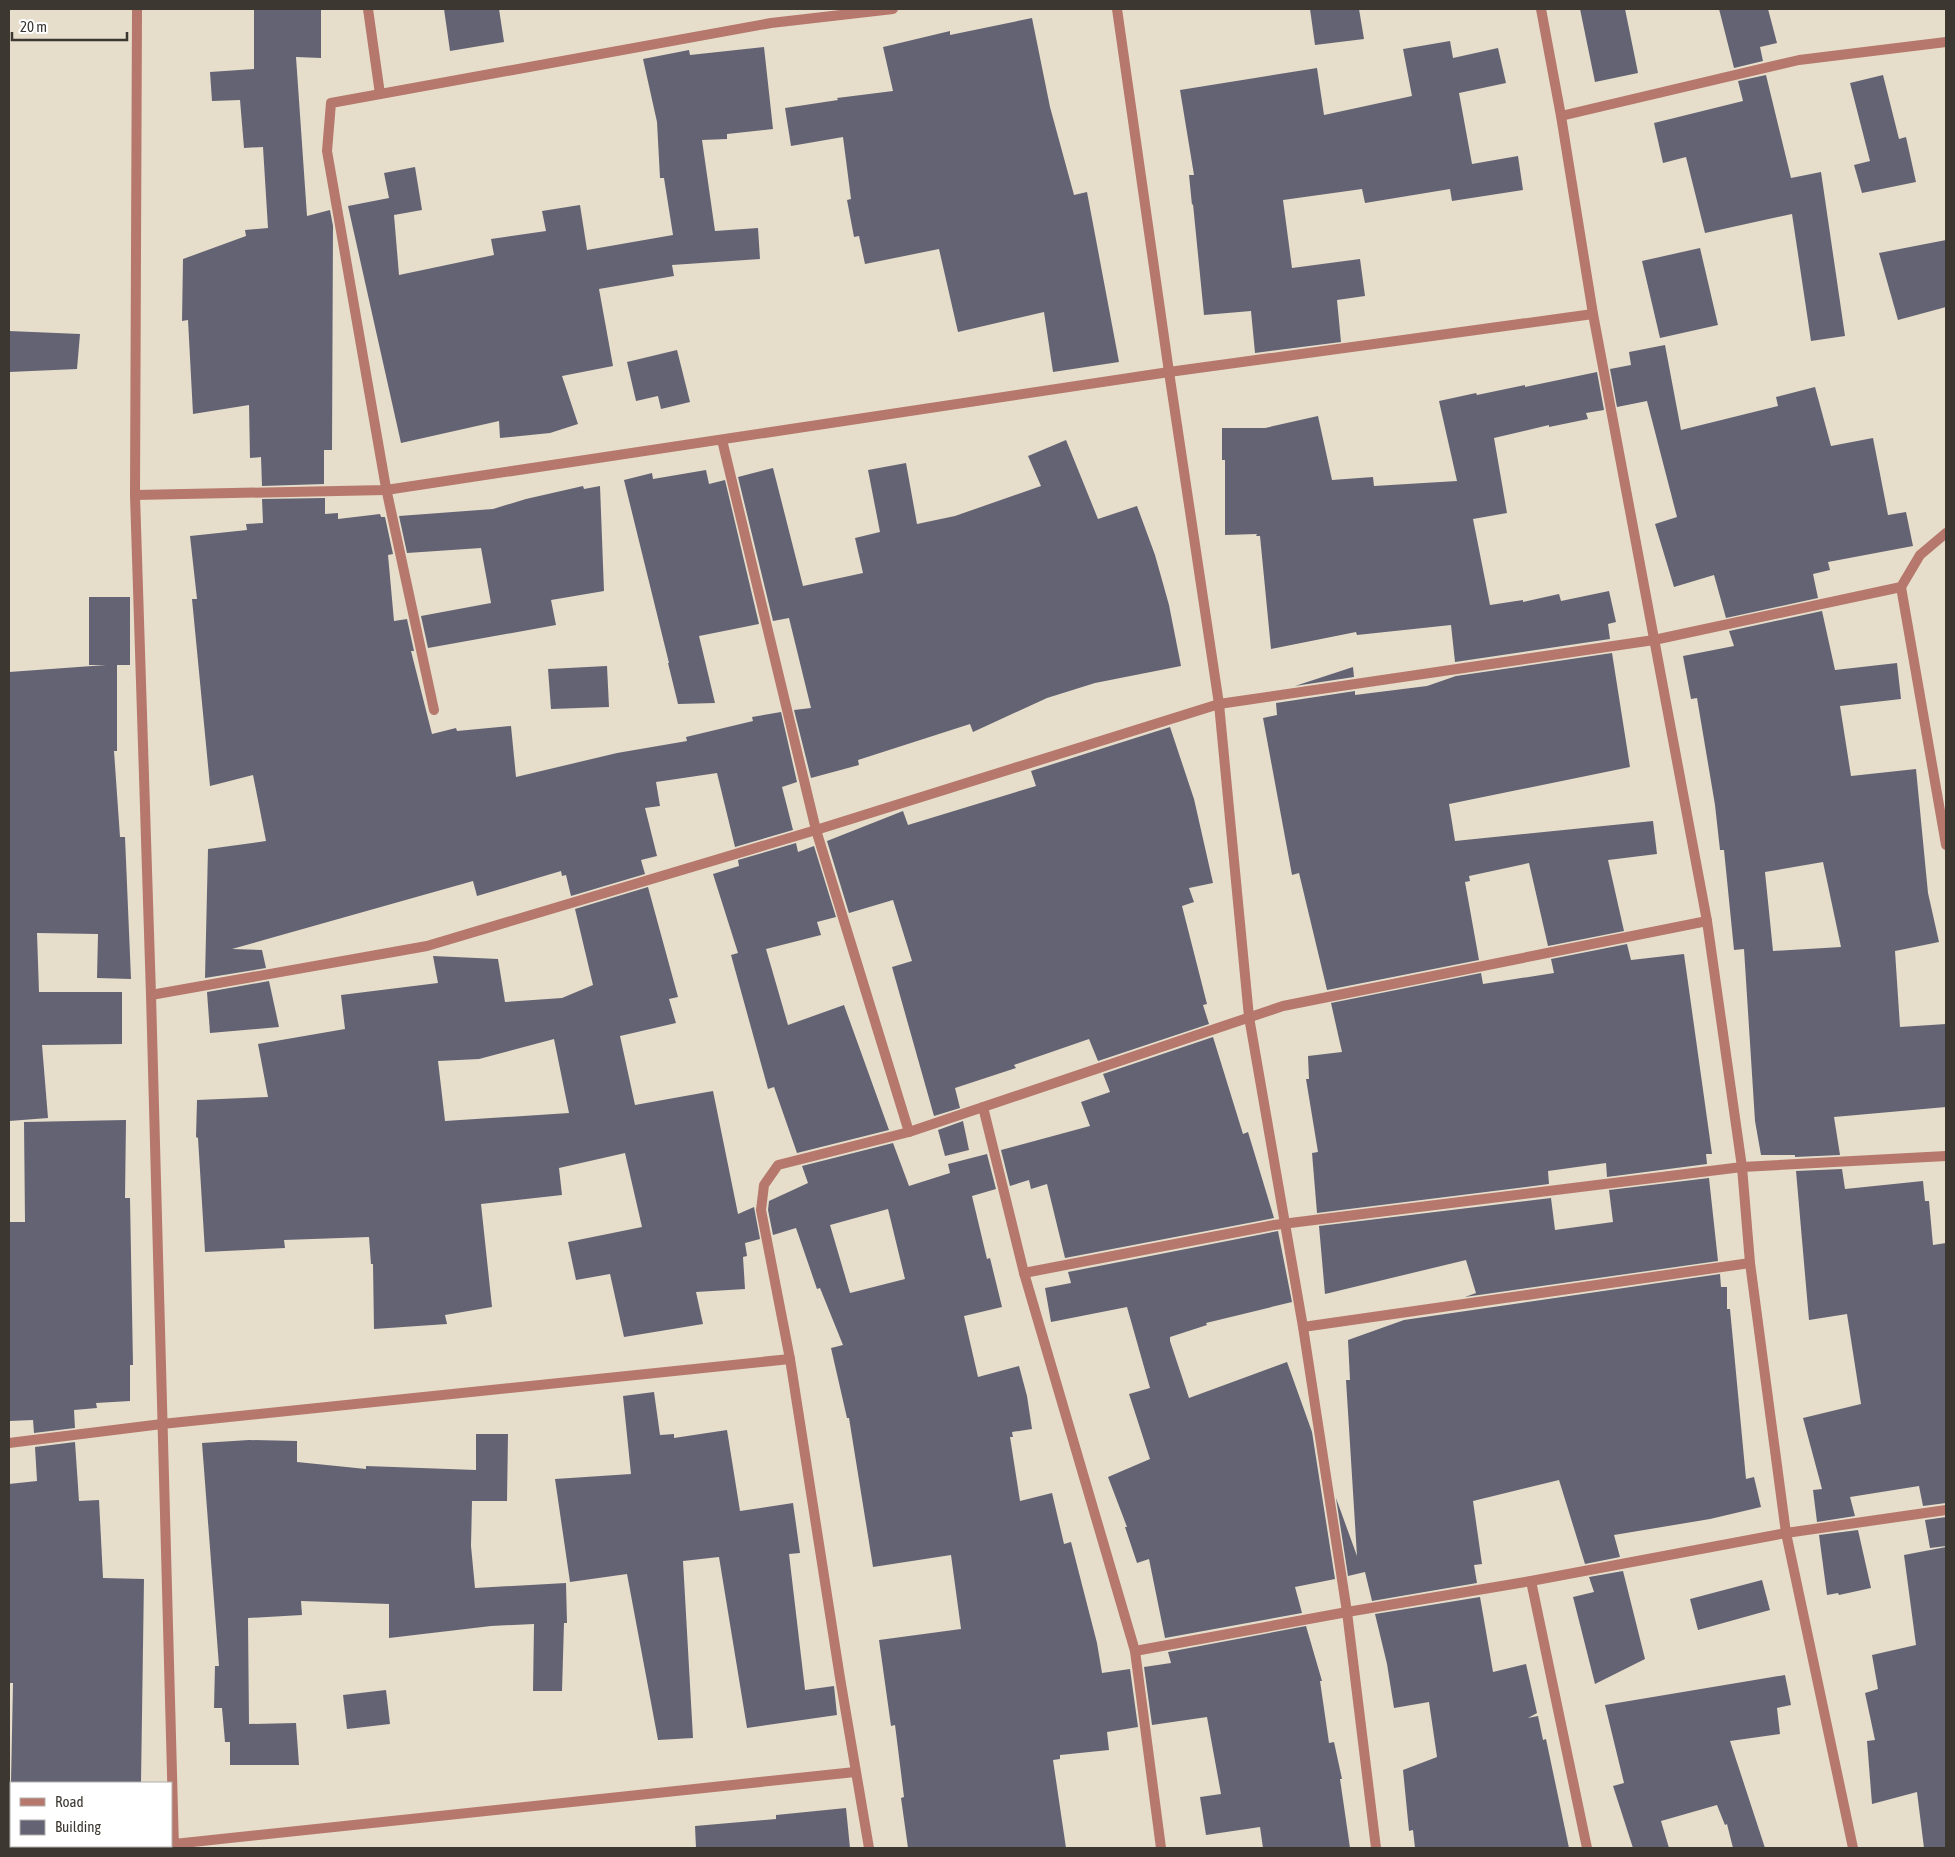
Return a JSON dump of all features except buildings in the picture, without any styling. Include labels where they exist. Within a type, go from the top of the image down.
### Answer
[{"type":"street","points":[[137,9],[135,495],[151,995],[174,1846],[855,1772]]},
{"type":"street","points":[[368,9],[380,94]]},
{"type":"street","points":[[434,710],[386,490],[327,151],[331,103],[771,23],[894,9]]},
{"type":"street","points":[[1117,9],[1219,704],[1249,1017],[1303,1327],[1347,1612],[1376,1848]]},
{"type":"street","points":[[1540,9],[1561,116],[1593,314],[1707,921],[1742,1167],[1750,1263],[1786,1533],[1853,1848]]},
{"type":"street","points":[[1561,116],[1799,60],[1946,42]]},
{"type":"street","points":[[135,495],[386,490],[1169,372],[1593,314]]},
{"type":"street","points":[[722,440],[816,830],[909,1132]]},
{"type":"street","points":[[1946,533],[1920,554],[1901,587],[1946,845]]},
{"type":"street","points":[[151,995],[427,946],[816,830],[1219,704],[1654,640],[1901,587]]},
{"type":"street","points":[[869,1848],[855,1772],[790,1359],[761,1210],[764,1185],[778,1165],[909,1132],[1282,1006],[1707,921]]},
{"type":"street","points":[[983,1107],[1024,1273],[1134,1650],[1161,1848]]},
{"type":"street","points":[[1024,1273],[1286,1224],[1742,1167],[1946,1156]]},
{"type":"street","points":[[1303,1327],[1750,1263]]},
{"type":"street","points":[[9,1443],[162,1424],[790,1359]]},
{"type":"street","points":[[1134,1650],[1532,1581],[1786,1533],[1946,1510]]},
{"type":"street","points":[[1532,1581],[1588,1848]]}]
